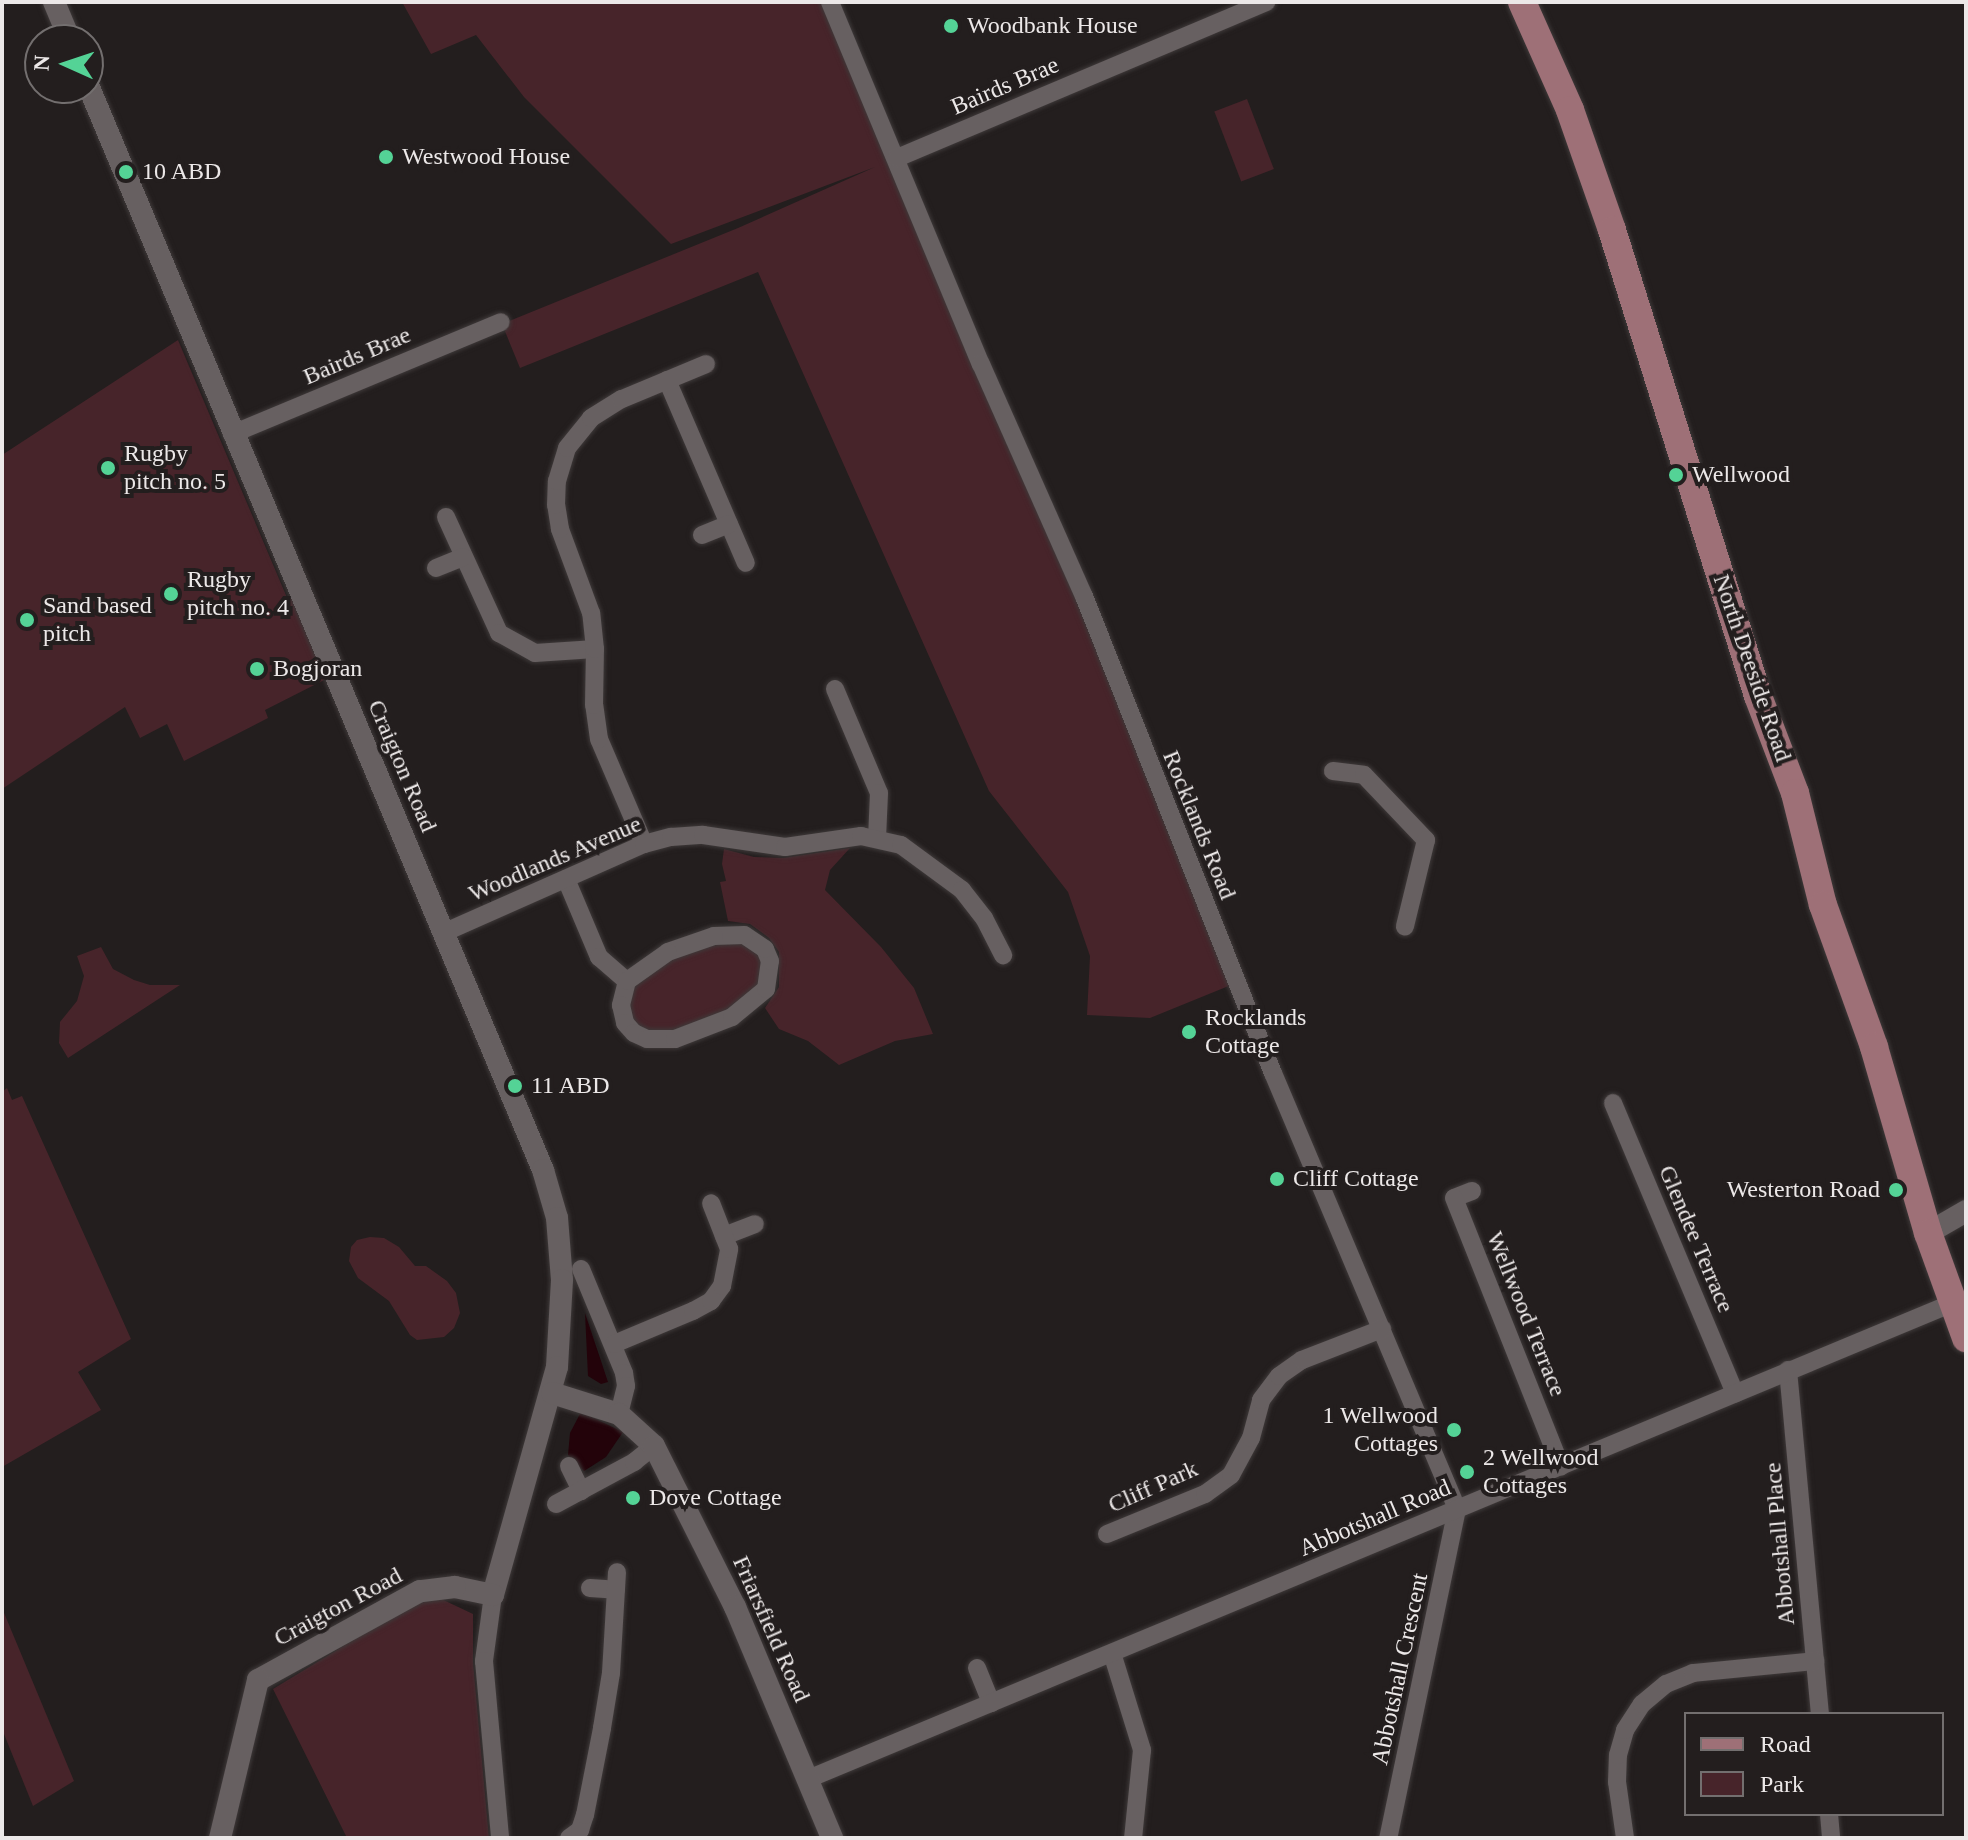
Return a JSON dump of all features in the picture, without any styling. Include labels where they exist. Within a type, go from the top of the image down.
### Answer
[{"type":"main road","name":"North Deeside Road","points":[[1522,2],[1570,110],[1612,230],[1758,696],[1795,793],[1823,905],[1874,1047],[1928,1233],[1966,1338]]},
{"type":"street","points":[[54,2],[63,24]]},
{"type":"street","name":"Rocklands Road","points":[[830,2],[981,364],[1084,596],[1236,983],[1457,1509]]},
{"type":"street","name":"Bairds Brae","points":[[897,158],[1266,2]]},
{"type":"street","name":"Craigton Road","points":[[96,104],[543,1170],[554,1204],[562,1280],[559,1342],[552,1393],[493,1595],[455,1587],[420,1591],[258,1680],[220,1838]]},
{"type":"street","name":"Bairds Brae","points":[[232,434],[501,322]]},
{"type":"street","points":[[644,844],[599,739],[594,705],[595,649],[591,613],[560,529],[557,481],[567,448],[591,418],[622,399],[706,364]]},
{"type":"street","points":[[667,380],[746,563]]},
{"type":"street","points":[[446,517],[499,633],[535,653],[595,649]]},
{"type":"street","points":[[702,535],[729,524]]},
{"type":"street","points":[[436,568],[463,557]]},
{"type":"street","points":[[835,689],[879,793],[877,838]]},
{"type":"street","points":[[1333,771],[1364,775],[1426,840],[1405,926]]},
{"type":"street","name":"Woodlands Avenue","points":[[443,933],[644,844],[671,837],[703,835],[785,847],[846,836],[877,838],[901,845],[921,857],[962,890],[984,918],[1003,955]]},
{"type":"street","points":[[566,879],[599,957],[627,981]]},
{"type":"street","points":[[744,935],[765,949],[770,961],[766,989],[756,1000],[732,1017],[675,1039],[647,1039],[634,1033],[625,1023],[621,1005],[627,981],[668,952],[714,936],[744,935]]},
{"type":"street","name":"Glendee Terrace","points":[[1613,1103],[1735,1393]]},
{"type":"street","name":"Wellwood Terrace","points":[[1472,1191],[1454,1198],[1561,1467]]},
{"type":"street","points":[[614,1344],[711,1301],[722,1286],[728,1269],[729,1249],[711,1203]]},
{"type":"street","points":[[1928,1233],[1966,1211]]},
{"type":"street","points":[[724,1236],[755,1224]]},
{"type":"street","points":[[581,1269],[614,1344],[626,1386],[619,1414]]},
{"type":"street","name":"Abbotshall Road","points":[[808,1779],[1955,1302]]},
{"type":"street","name":"Cliff Park","points":[[1107,1534],[1205,1494],[1223,1481],[1231,1475],[1251,1438],[1261,1400],[1279,1376],[1302,1360],[1382,1329]]},
{"type":"street","name":"Abbotshall Place","points":[[1788,1370],[1820,1712]]},
{"type":"street","points":[[552,1393],[619,1414],[654,1446],[634,1462],[556,1504]]},
{"type":"street","name":"Friarsfield Road","points":[[654,1446],[735,1607],[832,1838]]},
{"type":"street","points":[[569,1466],[581,1491]]},
{"type":"street","name":"Abbotshall Crescent","points":[[1388,1838],[1457,1509]]},
{"type":"street","points":[[569,1838],[580,1830],[585,1815],[611,1673],[616,1581],[590,1588]]},
{"type":"street","points":[[493,1595],[484,1661],[500,1838]]},
{"type":"street","points":[[1112,1653],[1142,1750],[1133,1838]]},
{"type":"street","points":[[1625,1838],[1617,1782],[1618,1755],[1625,1730],[1642,1704],[1666,1684],[1693,1673],[1815,1661]]},
{"type":"street","points":[[977,1668],[991,1703]]},
{"type":"street","points":[[1829,1816],[1831,1838]]},
{"type":"green space","points":[[402,2],[831,2],[1236,983],[1150,1018],[1087,1015],[1090,956],[1068,892],[989,791],[758,272],[520,368],[502,324],[738,228],[875,167],[671,244],[524,97],[476,35],[431,54]]},
{"type":"green space","points":[[1247,99],[1274,169],[1241,182],[1214,112]]},
{"type":"green space","points":[[178,340],[288,600],[300,594],[334,675],[265,710],[268,718],[184,761],[167,724],[140,738],[125,707],[2,789],[2,455]]},
{"type":"green space","points":[[850,848],[830,870],[825,890],[881,947],[914,988],[933,1034],[895,1041],[839,1065],[808,1041],[779,1029],[765,1008],[779,987],[779,952],[769,938],[750,924],[728,921],[720,882],[726,881],[722,864],[724,849],[754,857],[783,858]]},
{"type":"green space","points":[[739,941],[760,956],[764,969],[761,983],[751,995],[721,1014],[662,1034],[639,1028],[631,1017],[628,1002],[632,988],[665,962],[695,949]]},
{"type":"green space","points":[[101,947],[113,969],[134,980],[150,985],[180,985],[68,1058],[59,1043],[60,1022],[77,1001],[84,976],[77,956]]},
{"type":"green space","points":[[7,1088],[12,1100],[22,1096],[131,1339],[78,1372],[101,1410],[2,1467],[2,1092]]},
{"type":"green space","points":[[384,1238],[399,1247],[415,1266],[426,1266],[447,1281],[456,1293],[460,1313],[454,1328],[444,1337],[417,1340],[410,1335],[389,1301],[358,1278],[349,1261],[351,1247],[357,1240]]},
{"type":"green space","points":[[435,1596],[473,1614],[473,1662],[489,1838],[347,1838],[273,1689],[401,1611]]},
{"type":"green space","points":[[2,1608],[74,1781],[33,1806],[2,1729]]},
{"type":"shaded area","points":[[585,1313],[608,1382],[601,1384],[588,1376]]},
{"type":"shaded area","points":[[581,1412],[623,1432],[606,1457],[584,1471],[568,1455],[570,1433]]},
{"type":"place","name":"Woodbank House","points":[[951,26]]},
{"type":"place","name":"Westwood House","points":[[386,157]]},
{"type":"place","name":"10 ABD","points":[[126,172]]},
{"type":"place","name":"Rugby pitch no. 5","points":[[108,468]]},
{"type":"place","name":"Wellwood","points":[[1676,475]]},
{"type":"place","name":"Rugby pitch no. 4","points":[[171,594]]},
{"type":"place","name":"Sand based pitch","points":[[27,620]]},
{"type":"place","name":"Bogjoran","points":[[257,669]]},
{"type":"place","name":"Rocklands Cottage","points":[[1189,1032]]},
{"type":"place","name":"11 ABD","points":[[515,1086]]},
{"type":"place","name":"Cliff Cottage","points":[[1277,1179]]},
{"type":"place","name":"Westerton Road","points":[[1896,1190]]},
{"type":"place","name":"1 Wellwood Cottages","points":[[1454,1430]]},
{"type":"place","name":"2 Wellwood Cottages","points":[[1467,1472]]},
{"type":"place","name":"Dove Cottage","points":[[633,1498]]}]
